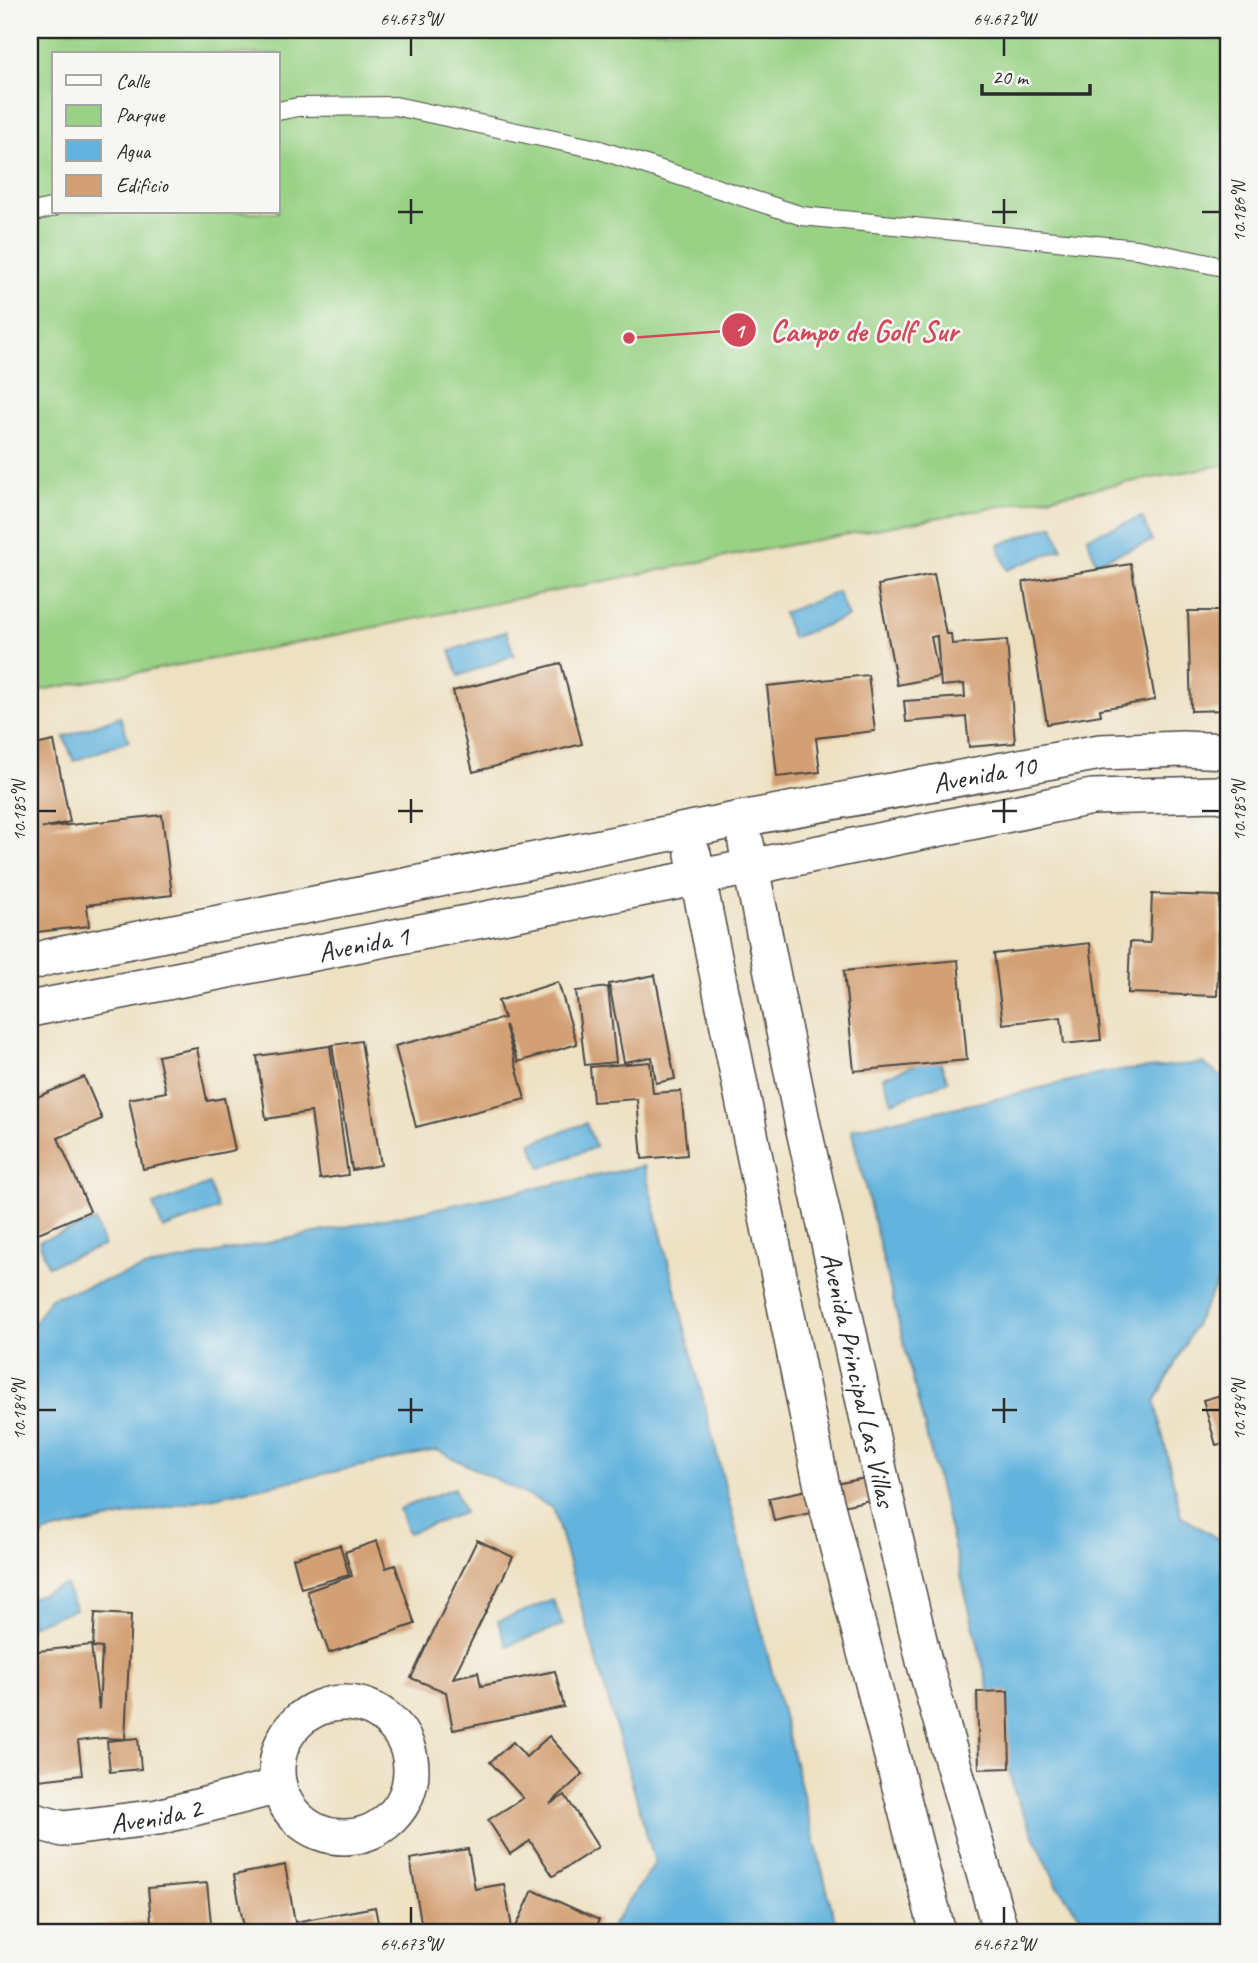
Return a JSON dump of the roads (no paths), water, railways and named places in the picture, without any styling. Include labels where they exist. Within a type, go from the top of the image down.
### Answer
[{"type":"street","points":[[1151,750],[1153,796]]},
{"type":"street","name":"Avenida 10","points":[[688,830],[1100,752],[1228,751]]},
{"type":"street","name":"Avenida 10","points":[[698,877],[1092,797],[1228,796]]},
{"type":"street","name":"Avenida Principal Las Villas","points":[[741,819],[802,1121],[923,1661],[1001,1933]]},
{"type":"street","name":"Avenida Principal Las Villas","points":[[688,830],[822,1486],[938,1933]]},
{"type":"street","name":"Avenida 1","points":[[30,963],[49,957],[688,830]]},
{"type":"street","name":"Avenida 1","points":[[30,1009],[698,877]]},
{"type":"street","name":"Avenida 2","points":[[30,1820],[63,1829],[158,1817],[279,1786]]},
{"type":"lane","points":[[280,111],[298,107],[394,106],[597,149],[802,216],[1137,250],[1228,268]]},
{"type":"lane","points":[[30,213],[52,208]]},
{"type":"water","points":[[1142,517],[1152,541],[1096,562],[1087,537]]},
{"type":"water","points":[[1053,525],[1062,549],[1007,570],[998,545]]},
{"type":"water","points":[[838,592],[848,617],[792,638],[783,613]]},
{"type":"water","points":[[506,631],[514,655],[459,676],[450,651]]},
{"type":"water","points":[[120,716],[129,741],[74,761],[64,737]]},
{"type":"water","points":[[938,1056],[948,1081],[892,1102],[883,1077]]},
{"type":"water","points":[[1203,1063],[1228,1082],[1228,1262],[1155,1402],[1181,1516],[1228,1545],[1228,1933],[1093,1933],[1058,1887],[1015,1795],[851,1129],[991,1100],[1106,1072]]},
{"type":"water","points":[[586,1123],[596,1147],[541,1168],[531,1143]]},
{"type":"water","points":[[644,1166],[838,1933],[607,1933],[655,1863],[553,1508],[437,1450],[45,1533],[30,1552],[30,1330],[50,1298],[148,1267]]},
{"type":"water","points":[[209,1184],[218,1209],[163,1229],[153,1205]]},
{"type":"water","points":[[95,1221],[104,1246],[48,1266],[39,1241]]},
{"type":"water","points":[[454,1488],[464,1513],[408,1533],[399,1509]]},
{"type":"water","points":[[66,1585],[75,1609],[30,1626],[30,1598]]},
{"type":"water","points":[[553,1600],[563,1625],[507,1646],[498,1621]]},
{"type":"place","name":"Campo de Golf Sur","points":[[629,338]]}]
